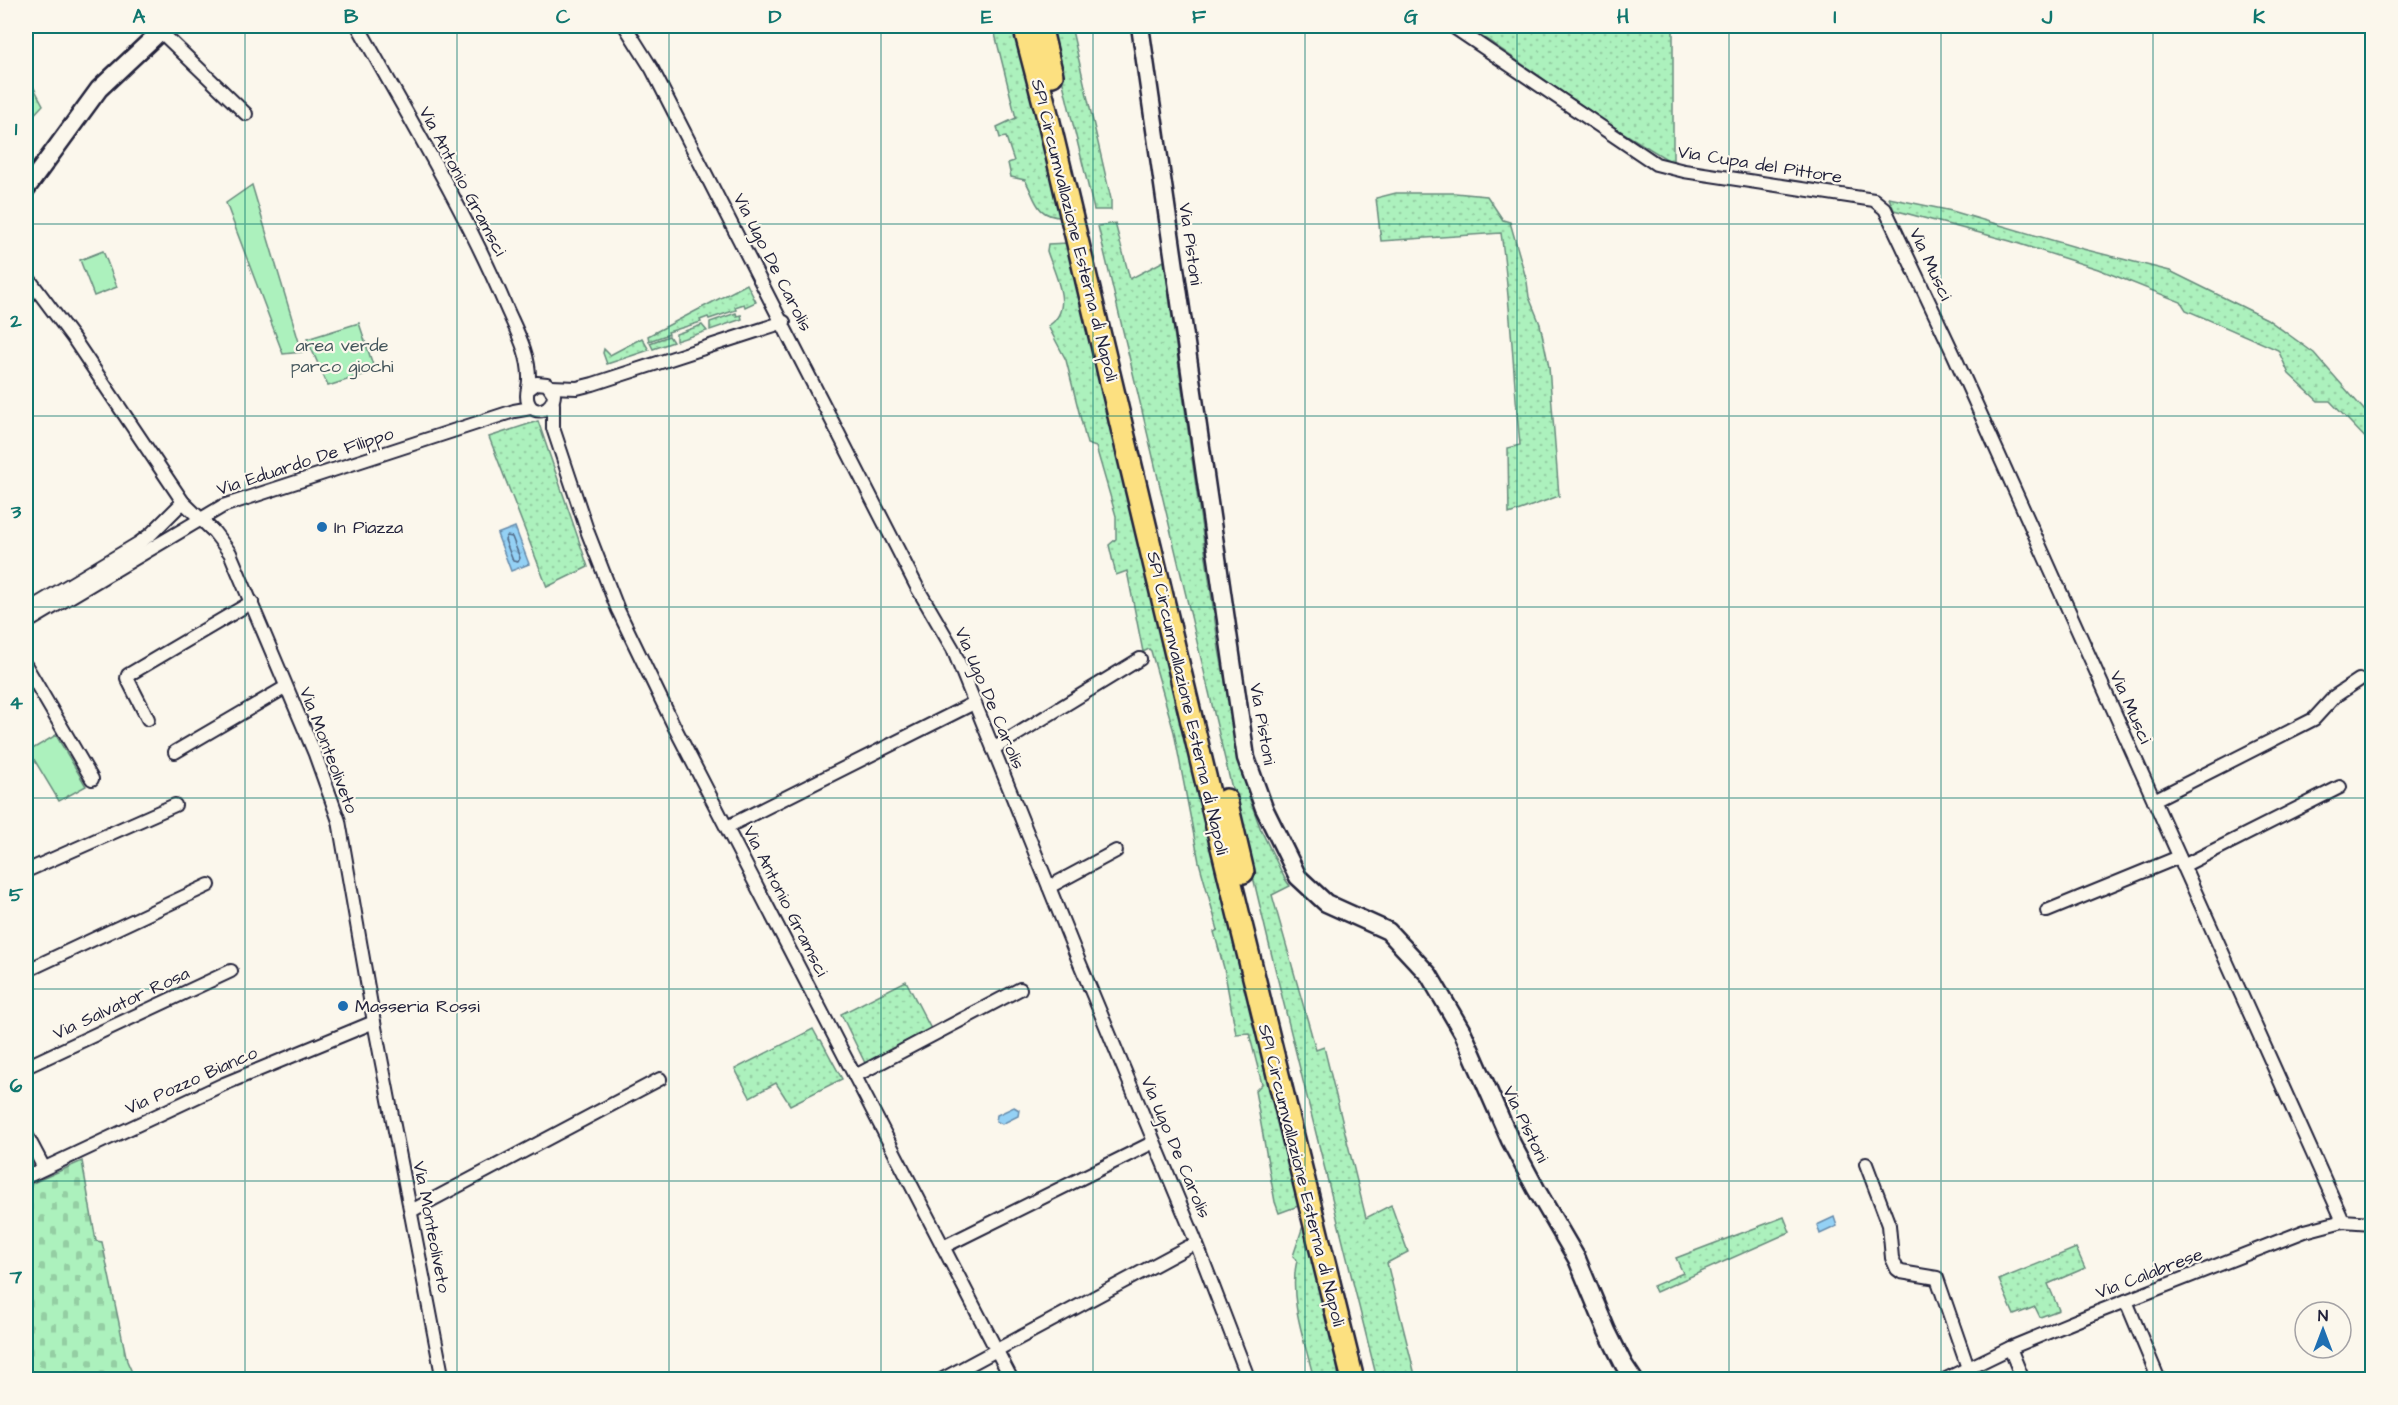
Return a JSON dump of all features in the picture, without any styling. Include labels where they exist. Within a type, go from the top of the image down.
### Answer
[{"type":"highway","name":"SP1 Circumvallazione Esterna di Napoli","points":[[1024,26],[1054,141],[1220,839],[1353,1380]]},
{"type":"highway","name":"SP1 Circumvallazione Esterna di Napoli","points":[[1040,26],[1366,1380]]},
{"type":"street","name":"Via Antonio Gramsci","points":[[358,26],[487,263],[527,358],[551,393],[553,428],[588,533],[618,610],[674,726],[1012,1380]]},
{"type":"street","name":"Via Ugo De Carolis","points":[[625,26],[652,69],[784,322],[918,589],[953,649],[1249,1380]]},
{"type":"street","name":"Via Pistoni","points":[[1140,26],[1246,758],[1264,808],[1298,878],[1326,903],[1389,931],[1429,975],[1462,1034],[1510,1140],[1577,1259],[1607,1330],[1634,1380]]},
{"type":"street","name":"Via Cupa del Pittore","points":[[1452,26],[1656,164],[1684,171],[1874,201],[1885,209]]},
{"type":"street","points":[[26,189],[99,89],[163,28],[246,114]]},
{"type":"street","name":"Via Musci","points":[[1885,209],[1954,355],[2343,1221]]},
{"type":"street","name":"Via Monteoliveto","points":[[26,275],[73,338],[183,502],[214,532],[230,553],[315,754],[339,821],[374,1022],[443,1380]]},
{"type":"street","points":[[551,393],[600,382],[784,322]]},
{"type":"street","name":"Via Antonio Gramsci","points":[[527,358],[531,401],[553,428]]},
{"type":"street","points":[[537,383],[551,393],[547,409],[531,401],[537,383]]},
{"type":"street","name":"Via Eduardo De Filippo","points":[[26,623],[223,506],[514,411],[531,401]]},
{"type":"street","points":[[26,611],[139,543],[183,502]]},
{"type":"street","points":[[148,719],[127,678],[128,675],[252,602]]},
{"type":"street","points":[[993,749],[1140,659]]},
{"type":"street","points":[[26,666],[92,779]]},
{"type":"street","points":[[2154,801],[2314,719],[2335,696],[2359,680]]},
{"type":"street","points":[[175,752],[286,687]]},
{"type":"street","points":[[727,827],[974,703]]},
{"type":"street","points":[[2047,911],[2181,862],[2340,787]]},
{"type":"street","points":[[26,871],[175,805]]},
{"type":"street","points":[[1048,887],[1116,851]]},
{"type":"street","points":[[26,970],[209,885]]},
{"type":"street","name":"Via Salvator Rosa","points":[[26,1067],[231,971]]},
{"type":"street","points":[[855,1076],[1020,989]]},
{"type":"street","name":"Via Pozzo Bianco","points":[[26,1177],[224,1084],[374,1022]]},
{"type":"street","points":[[411,1211],[660,1079]]},
{"type":"street","points":[[26,1134],[44,1168]]},
{"type":"street","points":[[943,1247],[1154,1142]]},
{"type":"street","points":[[1866,1164],[1889,1225],[1893,1263],[1901,1272],[1937,1278],[1968,1368]]},
{"type":"street","name":"Via Calabrese","points":[[1944,1380],[2010,1348],[2306,1231],[2343,1221],[2373,1223]]},
{"type":"street","points":[[941,1380],[1188,1247]]},
{"type":"street","points":[[2126,1301],[2159,1380]]},
{"type":"street","points":[[2010,1348],[2023,1380]]},
{"type":"green space","points":[[993,26],[1015,26],[1062,217],[1046,214],[1034,200],[1025,180],[1011,177],[1008,163],[1014,161],[1006,137],[1000,138],[997,127],[1016,118]]},
{"type":"green space","points":[[1049,26],[1071,26],[1111,199],[1111,210],[1094,210]]},
{"type":"green space","points":[[1463,26],[1673,26],[1673,163],[1604,121],[1489,41]]},
{"type":"green space","points":[[26,73],[43,105],[26,123]]},
{"type":"green space","points":[[252,185],[302,352],[283,354],[226,203]]},
{"type":"green space","points":[[1396,193],[1455,193],[1487,196],[1503,220],[1510,222],[1529,297],[1540,324],[1549,367],[1559,496],[1509,514],[1508,448],[1520,445],[1501,233],[1381,241],[1376,198]]},
{"type":"green space","points":[[1889,198],[1952,211],[2079,248],[2170,271],[2267,319],[2314,353],[2372,419],[2372,445],[2330,401],[2318,401],[2289,374],[2278,350],[2186,310],[2181,302],[2098,269],[2010,241],[1894,210]]},
{"type":"green space","points":[[1115,223],[1130,279],[1164,261],[1219,649],[1240,760],[1250,800],[1261,830],[1290,886],[1272,895],[1316,1050],[1324,1047],[1366,1218],[1391,1205],[1408,1252],[1387,1263],[1416,1379],[1377,1379],[1269,944],[1098,226]]},
{"type":"green space","points":[[1068,243],[1146,575],[1153,593],[1301,1205],[1279,1213],[1275,1202],[1255,1091],[1262,1084],[1249,1033],[1236,1034],[1224,968],[1214,932],[1218,930],[1199,862],[1174,732],[1151,651],[1149,649],[1143,652],[1127,571],[1116,575],[1109,545],[1116,539],[1116,516],[1096,447],[1087,444],[1066,360],[1048,326],[1056,319],[1062,301],[1058,281],[1047,251],[1048,244]]},
{"type":"green space","points":[[103,251],[117,287],[94,296],[80,260]]},
{"type":"green space","points":[[747,284],[756,302],[745,307],[744,304],[735,307],[736,310],[709,319],[708,317],[700,320],[701,322],[668,332],[669,334],[649,341],[648,336]]},
{"type":"green space","points":[[736,313],[737,316],[741,315],[742,319],[710,330],[710,322]]},
{"type":"green space","name":"area verde parco giochi","points":[[359,323],[375,371],[328,386],[307,339]]},
{"type":"green space","points":[[702,325],[707,331],[676,341],[676,334]]},
{"type":"green space","points":[[669,336],[673,342],[653,349],[650,343]]},
{"type":"green space","points":[[642,338],[649,350],[607,364],[604,349],[610,355]]},
{"type":"green space","points":[[538,421],[588,567],[547,587],[489,437]]},
{"type":"green space","points":[[56,735],[86,786],[59,801],[29,751]]},
{"type":"green space","points":[[906,981],[932,1031],[866,1065],[841,1014]]},
{"type":"green space","points":[[813,1029],[842,1079],[790,1105],[776,1083],[750,1097],[735,1069]]},
{"type":"green space","points":[[82,1161],[96,1241],[102,1242],[127,1361],[135,1379],[26,1379],[26,1186]]},
{"type":"green space","points":[[1784,1217],[1790,1232],[1656,1292],[1653,1286],[1683,1273],[1676,1258]]},
{"type":"green space","points":[[1304,1223],[1335,1349],[1339,1379],[1314,1379],[1299,1320],[1295,1290],[1297,1260],[1293,1256]]},
{"type":"green space","points":[[2076,1248],[2085,1268],[2048,1284],[2059,1310],[2040,1317],[2035,1307],[2014,1315],[1999,1280]]},
{"type":"green space","points":[[1985,1368],[1989,1379],[1963,1379]]},
{"type":"water","points":[[515,527],[529,564],[511,571],[497,534]]},
{"type":"water","points":[[1014,1107],[1019,1110],[1018,1116],[1002,1124],[996,1121],[997,1115]]},
{"type":"water","points":[[1834,1217],[1837,1226],[1820,1234],[1817,1225]]},
{"type":"place","name":"In Piazza","points":[[322,527]]},
{"type":"place","name":"Masseria Rossi","points":[[343,1006]]}]
